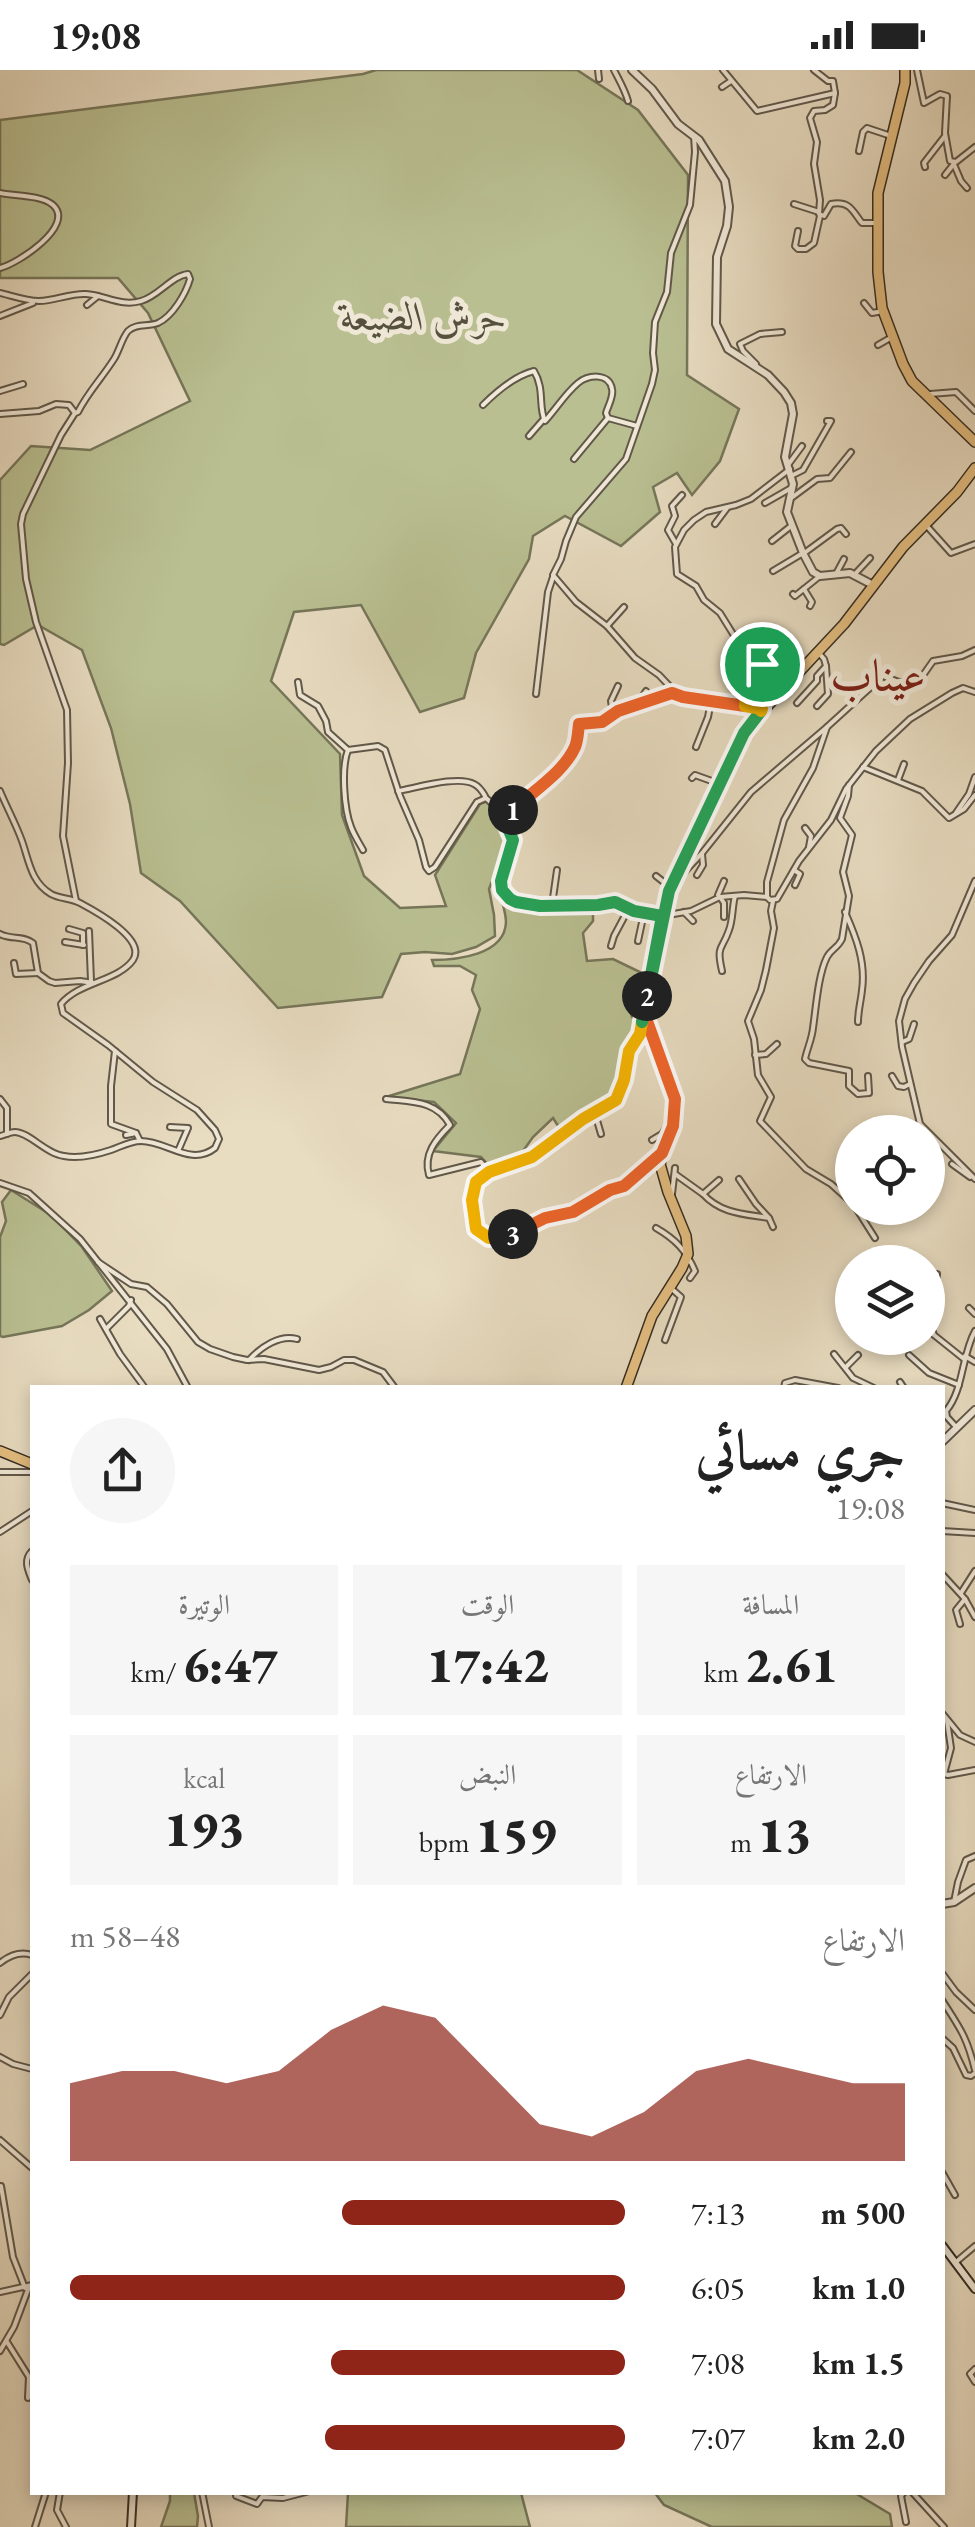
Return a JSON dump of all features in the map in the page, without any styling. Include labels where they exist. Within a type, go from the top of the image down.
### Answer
[{"type":"main road","points":[[905,70],[878,193],[879,293],[906,372],[975,442]]},
{"type":"main road","points":[[627,1385],[652,1316],[688,1254],[686,1236],[661,1171],[662,1153],[673,1126],[675,1099],[646,1009],[671,886],[744,733],[844,624],[924,524],[975,468]]},
{"type":"main road","points":[[0,1451],[30,1463]]},
{"type":"street","points":[[598,70],[599,79]]},
{"type":"street","points":[[614,70],[628,101]]},
{"type":"street","points":[[632,70],[678,124],[706,149],[722,173],[728,200],[727,226],[717,257],[717,330],[728,348],[763,371]]},
{"type":"street","points":[[724,70],[757,110],[835,94]]},
{"type":"street","points":[[798,231],[798,249],[814,243],[820,195],[814,164],[817,142],[810,118],[814,111],[833,105],[835,94],[833,81],[814,70]]},
{"type":"street","points":[[917,70],[924,103],[940,94],[948,96],[945,136],[949,158],[967,188]]},
{"type":"street","points":[[722,87],[731,81]]},
{"type":"street","points":[[859,151],[862,132],[867,128],[891,136]]},
{"type":"street","points":[[536,694],[553,572],[562,560],[576,517],[626,459],[654,376],[655,322],[667,292],[671,254],[690,205],[694,136]]},
{"type":"street","points":[[925,167],[924,163],[945,136]]},
{"type":"street","points":[[945,175],[975,147]]},
{"type":"street","points":[[0,193],[51,203],[59,217],[53,230],[29,254],[0,268]]},
{"type":"street","points":[[794,204],[824,216],[831,204],[838,203],[852,208],[862,224],[877,223]]},
{"type":"street","points":[[0,316],[38,301],[74,294],[139,302],[181,274],[190,276],[184,294],[164,319],[126,333],[114,358],[57,442],[21,524],[32,603],[66,710],[68,763],[63,836],[76,901]]},
{"type":"street","points":[[0,293],[38,301]]},
{"type":"street","points":[[88,305],[98,296]]},
{"type":"street","points":[[864,303],[872,313],[883,311]]},
{"type":"street","points":[[782,332],[760,334],[740,344],[791,403],[792,422],[785,451],[793,487],[787,512],[803,553],[813,572],[820,576]]},
{"type":"street","points":[[878,345],[892,337]]},
{"type":"street","points":[[483,405],[498,389],[534,371],[542,397],[543,420]]},
{"type":"street","points":[[530,436],[582,380],[593,376],[608,381],[612,388],[608,418]]},
{"type":"street","points":[[0,392],[24,384]]},
{"type":"street","points":[[925,395],[956,392],[975,411]]},
{"type":"street","points":[[0,414],[59,404],[68,405],[75,412]]},
{"type":"street","points":[[608,418],[638,426]]},
{"type":"street","points":[[574,458],[608,418]]},
{"type":"street","points":[[790,470],[803,470],[828,421]]},
{"type":"street","points":[[745,706],[754,683],[764,677],[756,647],[733,634],[720,612],[704,600],[694,583],[677,574],[676,544],[696,518],[751,499],[790,470],[802,446]]},
{"type":"street","points":[[790,499],[817,479],[830,478],[850,452]]},
{"type":"street","points":[[765,504],[793,487]]},
{"type":"street","points":[[676,544],[668,530],[675,516],[672,506],[682,495]]},
{"type":"street","points":[[715,524],[727,508]]},
{"type":"street","points":[[772,541],[797,516]]},
{"type":"street","points":[[924,524],[950,553],[975,544]]},
{"type":"street","points":[[773,571],[838,529],[846,534]]},
{"type":"street","points":[[854,575],[870,558]]},
{"type":"street","points":[[836,574],[844,559]]},
{"type":"street","points":[[793,594],[820,576],[836,574],[854,575],[873,585]]},
{"type":"street","points":[[553,578],[675,693],[762,709]]},
{"type":"street","points":[[804,589],[812,602],[810,606]]},
{"type":"street","points":[[607,626],[624,607]]},
{"type":"street","points":[[744,640],[766,634]]},
{"type":"street","points":[[656,876],[671,886],[702,854],[750,792],[883,676],[900,682],[919,682],[933,662],[975,650]]},
{"type":"street","points":[[816,706],[828,694],[826,666],[818,652]]},
{"type":"street","points":[[754,683],[752,672],[783,661]]},
{"type":"street","points":[[797,704],[826,666]]},
{"type":"street","points":[[298,682],[302,698],[316,704],[328,732],[348,750]]},
{"type":"street","points":[[613,714],[611,701],[618,686]]},
{"type":"street","points":[[398,791],[446,782],[475,784],[504,819],[513,840],[502,876],[502,890],[516,902],[615,902],[662,916],[704,906],[717,898],[770,899],[780,896],[862,767],[906,722],[958,690],[975,692]]},
{"type":"street","points":[[637,704],[646,691]]},
{"type":"street","points":[[504,819],[554,776],[575,748],[579,724],[602,722],[637,704],[675,693]]},
{"type":"street","points":[[696,748],[711,701]]},
{"type":"street","points":[[827,727],[813,768],[784,820],[768,874],[774,928],[761,990],[748,1021],[758,1075],[771,1100],[760,1118],[762,1123],[800,1164],[835,1188]]},
{"type":"street","points":[[348,750],[382,747],[430,871],[477,802],[486,798]]},
{"type":"street","points":[[348,750],[344,761],[348,814],[363,850]]},
{"type":"street","points":[[898,780],[904,764]]},
{"type":"street","points":[[862,767],[928,795],[952,818]]},
{"type":"street","points":[[692,778],[695,774],[720,784]]},
{"type":"street","points":[[952,818],[975,778]]},
{"type":"street","points":[[849,784],[840,818],[852,835],[843,872],[848,892],[846,912],[841,942],[829,952],[822,970],[805,1059],[809,1063],[843,1066],[849,1070],[849,1086],[858,1094],[869,1093],[868,1076]]},
{"type":"street","points":[[0,792],[34,876],[54,896],[76,901],[125,933],[136,949],[130,963],[70,994],[61,1008],[68,1018],[153,1082],[197,1110],[218,1134],[217,1145],[206,1154],[193,1156],[140,1140],[89,1156],[68,1157],[50,1152],[21,1133],[0,1136]]},
{"type":"street","points":[[952,818],[975,796]]},
{"type":"street","points":[[806,828],[809,847]]},
{"type":"street","points":[[697,875],[704,865],[702,854]]},
{"type":"street","points":[[552,905],[556,870]]},
{"type":"street","points":[[794,870],[800,874],[794,885]]},
{"type":"street","points":[[717,898],[724,881]]},
{"type":"street","points":[[974,884],[952,935],[928,961],[905,1000],[899,1020],[920,1124],[975,1178]]},
{"type":"street","points":[[722,970],[720,944],[729,931],[736,896]]},
{"type":"street","points":[[717,898],[724,903],[724,918]]},
{"type":"street","points":[[611,946],[629,908]]},
{"type":"street","points":[[638,940],[646,912]]},
{"type":"street","points":[[684,912],[693,921]]},
{"type":"street","points":[[846,912],[861,955],[858,1022]]},
{"type":"street","points":[[69,929],[83,933],[92,982]]},
{"type":"street","points":[[86,945],[88,931]]},
{"type":"street","points":[[0,934],[34,943],[38,973],[48,982],[92,982]]},
{"type":"street","points":[[8,937],[9,945]]},
{"type":"street","points":[[65,942],[86,945]]},
{"type":"street","points":[[14,963],[16,974],[38,973]]},
{"type":"street","points":[[646,1009],[640,1034],[629,1051],[619,1097],[528,1159],[479,1178],[473,1189],[474,1224],[484,1236],[502,1237],[545,1218],[573,1212],[624,1186],[662,1153]]},
{"type":"street","points":[[902,1042],[910,1036],[914,1024]]},
{"type":"street","points":[[755,1055],[766,1054],[777,1044]]},
{"type":"street","points":[[115,1051],[111,1124],[136,1132],[140,1140]]},
{"type":"street","points":[[892,1076],[898,1086],[910,1084]]},
{"type":"street","points":[[0,1099],[7,1108],[8,1134]]},
{"type":"street","points":[[386,1100],[427,1103],[448,1119],[450,1125],[427,1154],[429,1175],[481,1162],[489,1172]]},
{"type":"street","points":[[597,1113],[601,1134]]},
{"type":"street","points":[[652,1140],[668,1124],[673,1126]]},
{"type":"street","points":[[170,1127],[188,1128],[178,1151]]},
{"type":"street","points":[[126,1135],[136,1132]]},
{"type":"street","points":[[952,1164],[975,1178]]},
{"type":"street","points":[[671,1198],[675,1171],[723,1208],[769,1218]]},
{"type":"street","points":[[739,1179],[773,1227]]},
{"type":"street","points":[[703,1194],[719,1180]]},
{"type":"street","points":[[0,1183],[34,1197],[80,1239],[167,1349],[186,1385]]},
{"type":"street","points":[[753,1215],[758,1204]]},
{"type":"street","points":[[867,1225],[875,1238]]},
{"type":"street","points":[[656,1228],[688,1254],[695,1271],[690,1278]]},
{"type":"street","points":[[98,1262],[131,1284],[146,1287],[178,1316],[198,1342],[232,1357],[324,1370],[354,1360],[384,1372],[394,1385]]},
{"type":"street","points":[[665,1340],[684,1299],[669,1287]]},
{"type":"street","points":[[106,1329],[131,1300]]},
{"type":"street","points":[[969,1308],[975,1314]]},
{"type":"street","points":[[100,1318],[143,1385]]},
{"type":"street","points":[[957,1428],[945,1416],[959,1386],[964,1358],[975,1331]]},
{"type":"street","points":[[249,1360],[278,1338],[297,1339]]},
{"type":"street","points":[[945,1343],[975,1362]]},
{"type":"street","points":[[834,1354],[853,1378],[868,1385]]},
{"type":"street","points":[[910,1355],[929,1372],[959,1386]]},
{"type":"street","points":[[846,1367],[858,1356]]},
{"type":"street","points":[[784,1385],[795,1380],[822,1385]]},
{"type":"street","points":[[972,1412],[975,1423]]},
{"type":"street","points":[[945,1439],[972,1412]]},
{"type":"street","points":[[0,1472],[30,1472]]},
{"type":"street","points":[[945,1503],[975,1510]]},
{"type":"street","points":[[0,1532],[30,1513]]},
{"type":"street","points":[[945,1530],[975,1533]]},
{"type":"street","points":[[960,1593],[975,1571]]},
{"type":"street","points":[[945,1577],[966,1599],[975,1617]]},
{"type":"street","points":[[960,1624],[956,1610],[966,1599]]},
{"type":"street","points":[[945,1718],[960,1736],[975,1742]]},
{"type":"street","points":[[945,1770],[951,1748],[947,1721]]},
{"type":"street","points":[[945,1774],[975,1770]]},
{"type":"street","points":[[954,1902],[966,1860],[975,1856]]},
{"type":"street","points":[[945,1904],[975,1888]]},
{"type":"street","points":[[0,1963],[8,1956],[30,1955]]},
{"type":"street","points":[[0,2015],[9,1998],[30,1976]]},
{"type":"street","points":[[945,1977],[975,2010]]},
{"type":"street","points":[[945,2004],[970,2048],[975,2072],[972,2076],[966,2075],[953,2048],[945,2041]]},
{"type":"street","points":[[0,2057],[30,2068]]},
{"type":"street","points":[[0,2140],[30,2166]]},
{"type":"street","points":[[945,2177],[955,2195]]},
{"type":"street","points":[[0,2351],[29,2287],[14,2257],[1,2186]]},
{"type":"street","points":[[955,2263],[975,2246]]},
{"type":"street","points":[[945,2250],[975,2288]]},
{"type":"street","points":[[0,2292],[29,2287]]},
{"type":"street","points":[[6,2342],[29,2377],[28,2398]]},
{"type":"street","points":[[975,2369],[970,2374],[975,2382]]},
{"type":"street","points":[[35,2527],[45,2495]]},
{"type":"street","points":[[60,2495],[58,2510],[66,2527]]},
{"type":"street","points":[[131,2527],[133,2495]]},
{"type":"street","points":[[203,2495],[209,2527]]},
{"type":"street","points":[[237,2495],[257,2504],[262,2497],[294,2495]]},
{"type":"street","points":[[902,2495],[906,2522]]},
{"type":"street","points":[[915,2495],[944,2527]]},
{"type":"green space","name":"حرش الضيعة","points":[[376,70],[577,70],[638,110],[688,175],[687,375],[739,409],[720,461],[692,495],[677,473],[653,487],[660,512],[621,546],[565,516],[533,536],[529,559],[476,653],[464,698],[420,712],[361,605],[294,612],[271,681],[340,754],[342,815],[364,876],[400,908],[446,906],[435,875],[480,804],[487,801],[508,840],[489,889],[495,936],[452,954],[401,954],[382,997],[278,1008],[180,901],[141,873],[130,804],[111,728],[82,650],[38,625],[0,644],[0,480],[31,446],[90,450],[190,401],[148,313],[118,278],[0,278],[0,120]]},
{"type":"green space","points":[[499,889],[508,901],[533,910],[593,909],[593,921],[583,933],[587,961],[613,959],[642,973],[640,984],[627,994],[632,1017],[638,1021],[611,1099],[562,1132],[553,1118],[518,1158],[492,1169],[481,1157],[433,1151],[456,1123],[434,1102],[386,1097],[460,1074],[480,1009],[472,990],[476,975],[460,966],[434,966],[432,960],[466,957],[498,942],[506,922]]},
{"type":"green space","points":[[11,1190],[51,1215],[82,1247],[112,1291],[62,1326],[3,1337],[0,1237],[6,1221],[2,1202]]},
{"type":"green space","points":[[170,2495],[194,2495],[197,2527],[161,2527]]},
{"type":"green space","points":[[348,2495],[522,2495],[530,2527],[346,2527]]},
{"type":"green space","points":[[656,2495],[858,2495],[890,2514],[892,2527],[712,2527],[664,2505]]},
{"type":"district","name":"عيناب","points":[[878,675]]},
{"type":"route","points":[[762,664],[752,672],[754,683],[746,699],[745,706],[762,709],[744,733],[666,898],[658,936],[646,998],[646,1009],[642,1018],[637,1038],[629,1051],[619,1097],[532,1157],[479,1178],[473,1189],[473,1214],[476,1229],[484,1236],[506,1236],[545,1218],[573,1212],[624,1186],[662,1153],[675,1114],[674,1092],[646,1013],[646,998],[649,984],[658,936],[662,916],[634,911],[615,902],[540,906],[510,899],[502,890],[501,881],[513,840],[504,819],[554,776],[575,748],[582,722],[602,722],[618,711],[672,693],[745,706],[754,683],[764,677],[762,664]]}]
